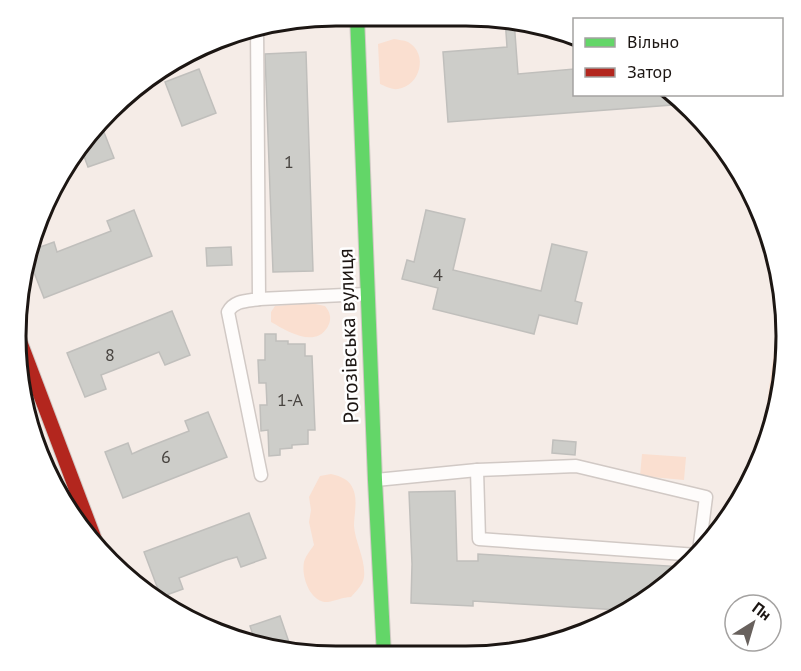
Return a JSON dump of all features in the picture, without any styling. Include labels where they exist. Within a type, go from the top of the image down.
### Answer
[{"type":"street","name":"Рогозівська вулиця","points":[[357,26],[383,646]]},
{"type":"street","points":[[26,358],[88,521]]},
{"type":"lane","points":[[257,35],[259,299]]},
{"type":"lane","points":[[261,475],[228,312],[231,306],[238,302],[259,299],[367,294]]},
{"type":"lane","points":[[375,480],[477,470],[576,466],[706,497],[701,538]]},
{"type":"lane","points":[[477,470],[479,539],[686,554]]},
{"type":"shaded area","points":[[394,39],[406,41],[415,47],[420,61],[419,69],[412,82],[406,87],[396,89],[380,84],[378,44]]},
{"type":"shaded area","points":[[310,303],[325,306],[330,314],[329,325],[322,334],[315,337],[300,336],[271,322],[271,312],[275,306]]},
{"type":"shaded area","points":[[776,337],[773,376],[766,413]]},
{"type":"shaded area","points":[[642,454],[686,457],[684,480],[640,476]]},
{"type":"shaded area","points":[[331,474],[345,479],[353,490],[354,526],[364,577],[359,588],[351,597],[328,602],[316,598],[308,588],[303,568],[306,557],[314,545],[309,522],[311,510],[309,497],[320,476]]},
{"type":"building","points":[[506,28],[515,29],[518,74],[573,69],[573,96],[662,96],[672,105],[448,122],[443,52],[507,47]]},
{"type":"building","points":[[306,52],[313,271],[273,272],[265,54]]},
{"type":"building","points":[[199,69],[216,113],[182,126],[165,82]]},
{"type":"building","points":[[103,130],[114,158],[88,167],[84,155]]},
{"type":"building","points":[[134,210],[152,256],[44,298],[33,269],[38,248],[54,242],[57,252],[111,231],[107,221]]},
{"type":"building","points":[[426,210],[465,219],[453,270],[541,291],[552,244],[587,252],[575,301],[582,303],[577,324],[539,315],[534,334],[433,309],[438,288],[402,279],[407,260],[414,262]]},
{"type":"building","points":[[231,247],[232,265],[207,266],[206,248]]},
{"type":"building","points":[[172,311],[190,355],[165,365],[159,352],[101,375],[106,389],[85,397],[67,353]]},
{"type":"building","points":[[265,334],[276,334],[276,341],[288,341],[288,344],[305,344],[305,356],[312,356],[315,430],[308,430],[308,444],[292,445],[292,448],[280,449],[280,455],[269,456],[268,430],[261,431],[260,405],[267,405],[266,383],[259,383],[258,360],[265,360]]},
{"type":"building","points":[[208,412],[227,457],[123,498],[105,452],[128,443],[132,454],[189,431],[185,421]]},
{"type":"building","points":[[553,440],[576,442],[575,455],[552,453]]},
{"type":"building","points":[[455,491],[457,561],[478,561],[478,554],[673,566],[638,593],[611,609],[473,601],[473,606],[411,603],[409,492]]},
{"type":"building","points":[[249,513],[266,558],[241,567],[237,557],[226,560],[179,578],[183,589],[166,595],[158,589],[144,552]]},
{"type":"building","points":[[280,616],[289,642],[253,634],[250,626]]},
{"type":"traffic: fast","points":[[357,26],[383,646]]},
{"type":"traffic: jam","points":[[26,358],[88,521]]}]
